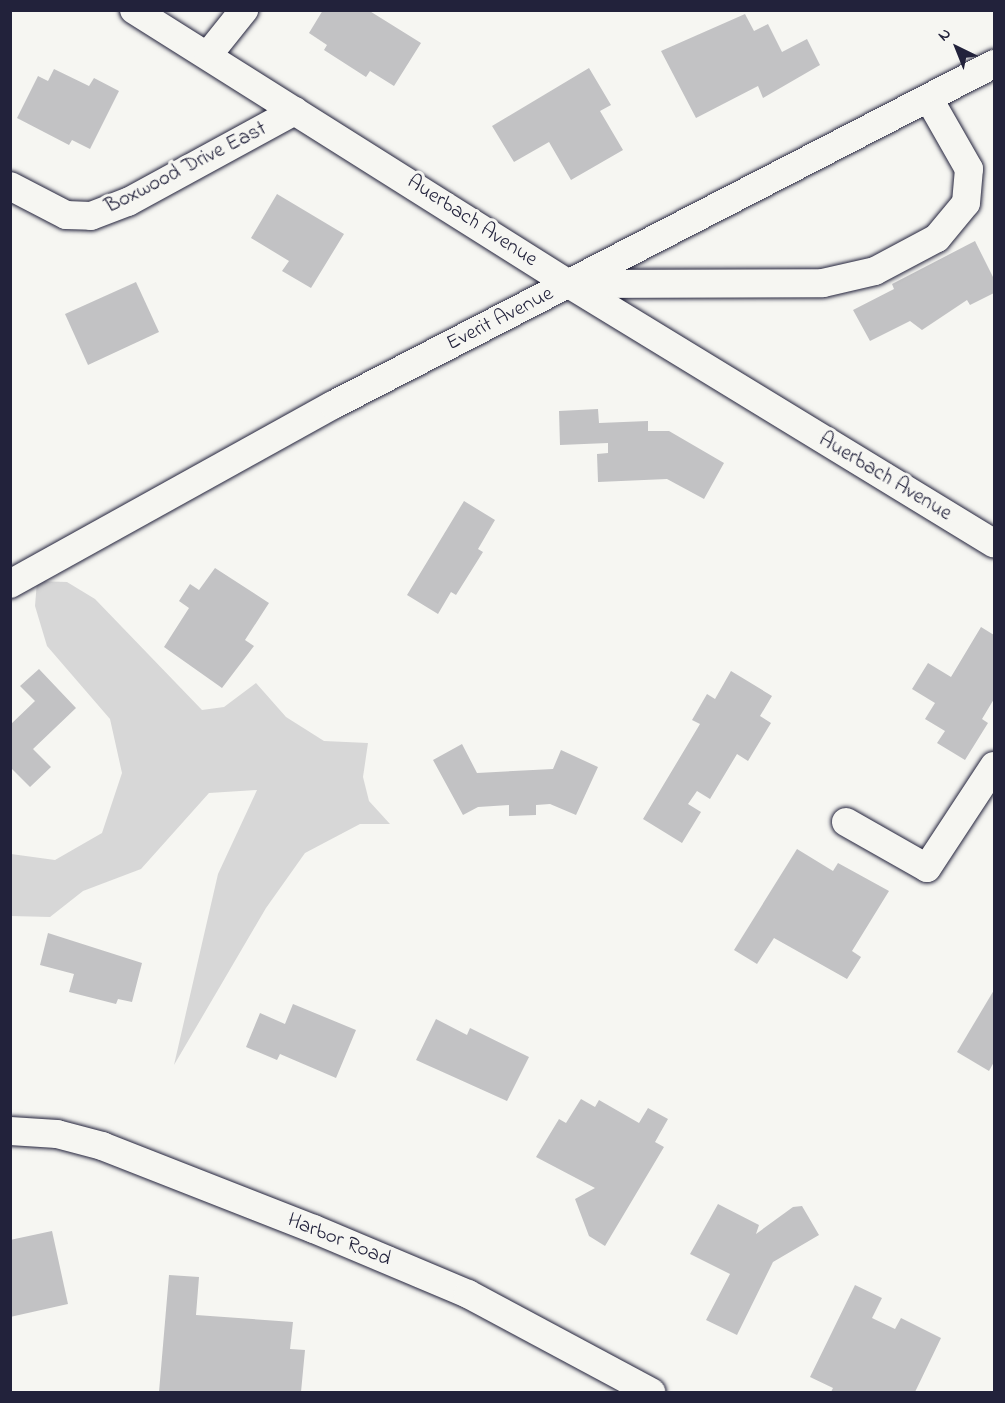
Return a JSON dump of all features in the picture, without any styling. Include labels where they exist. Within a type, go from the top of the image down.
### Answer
[{"type":"street","name":"Auerbach Avenue","points":[[134,10],[569,284],[994,543]]},
{"type":"street","points":[[208,55],[244,10]]},
{"type":"street","name":"Everit Avenue","points":[[10,584],[333,405],[994,64]]},
{"type":"street","points":[[569,284],[823,283],[874,271],[937,238],[966,203],[969,169],[929,99]]},
{"type":"street","name":"Boxwood Drive East","points":[[10,186],[66,215],[92,216],[128,202],[295,111]]},
{"type":"street","points":[[846,822],[927,868],[994,766]]},
{"type":"street","name":"Harbor Road","points":[[10,1131],[57,1134],[102,1146],[314,1229],[468,1294],[651,1392]]},
{"type":"shaded area","points":[[37,581],[67,582],[95,599],[202,710],[224,707],[256,683],[286,717],[324,741],[368,743],[363,777],[369,801],[390,824],[360,824],[305,853],[266,908],[174,1065],[218,874],[257,790],[209,793],[141,869],[83,891],[50,917],[11,916],[11,854],[55,860],[102,833],[122,773],[110,719],[47,646],[35,606]]},
{"type":"building","points":[[323,10],[368,10],[421,43],[394,86],[370,71],[366,77],[324,50],[327,45],[309,33]]},
{"type":"building","points":[[745,14],[754,31],[768,24],[782,52],[807,39],[820,65],[763,98],[758,86],[696,118],[661,51]]},
{"type":"building","points":[[589,68],[611,105],[600,111],[623,150],[571,180],[549,142],[514,162],[492,126]]},
{"type":"building","points":[[54,69],[89,86],[94,78],[119,91],[90,149],[72,140],[69,145],[17,118],[38,76],[48,81]]},
{"type":"building","points":[[277,194],[344,234],[311,288],[282,271],[289,261],[251,238]]},
{"type":"building","points":[[975,241],[994,279],[994,293],[970,305],[967,300],[922,330],[910,321],[870,341],[853,310],[894,289],[892,284]]},
{"type":"building","points":[[136,282],[159,332],[88,365],[65,314]]},
{"type":"building","points":[[598,409],[599,423],[648,421],[648,431],[669,431],[724,463],[704,499],[667,479],[598,482],[597,454],[608,453],[608,443],[560,445],[559,411]]},
{"type":"building","points":[[464,501],[495,520],[478,549],[483,552],[456,595],[451,592],[438,614],[407,595]]},
{"type":"building","points":[[215,568],[269,603],[245,640],[254,646],[222,688],[164,647],[189,608],[179,601],[190,584],[199,590]]},
{"type":"building","points":[[981,627],[994,635],[994,699],[982,719],[988,723],[965,760],[937,743],[945,731],[925,719],[935,703],[912,689],[928,663],[951,677]]},
{"type":"building","points":[[39,669],[76,708],[33,749],[51,767],[30,787],[10,767],[10,725],[35,701],[20,686]]},
{"type":"building","points":[[731,671],[772,696],[760,716],[771,723],[748,761],[737,754],[710,799],[697,791],[688,804],[701,812],[682,843],[643,819],[700,724],[692,720],[707,694],[715,699]]},
{"type":"building","points":[[462,744],[477,773],[553,769],[561,750],[598,767],[576,815],[550,804],[536,805],[536,815],[509,816],[509,805],[478,807],[463,815],[433,760]]},
{"type":"building","points":[[797,849],[833,871],[838,863],[889,891],[852,951],[861,957],[847,979],[774,938],[757,964],[734,950]]},
{"type":"building","points":[[48,933],[142,963],[132,1002],[118,999],[116,1004],[69,992],[74,974],[40,965]]},
{"type":"building","points":[[994,990],[994,1062],[989,1071],[957,1052]]},
{"type":"building","points":[[293,1004],[356,1030],[336,1078],[280,1054],[277,1060],[246,1047],[260,1013],[285,1024]]},
{"type":"building","points":[[436,1019],[467,1035],[470,1028],[529,1057],[507,1101],[416,1060]]},
{"type":"building","points":[[581,1099],[595,1107],[599,1100],[639,1123],[648,1108],[668,1119],[655,1142],[664,1147],[605,1246],[589,1236],[575,1199],[595,1188],[536,1157],[559,1119],[566,1123]]},
{"type":"building","points":[[718,1204],[759,1225],[756,1234],[793,1207],[802,1206],[819,1235],[773,1262],[737,1335],[706,1320],[730,1274],[690,1254]]},
{"type":"building","points":[[52,1231],[68,1304],[10,1317],[10,1240]]},
{"type":"building","points":[[169,1275],[199,1277],[196,1315],[293,1322],[290,1349],[305,1350],[301,1392],[159,1392]]},
{"type":"building","points":[[855,1285],[882,1298],[872,1318],[895,1329],[901,1318],[941,1338],[915,1392],[831,1392],[833,1388],[810,1377]]}]
